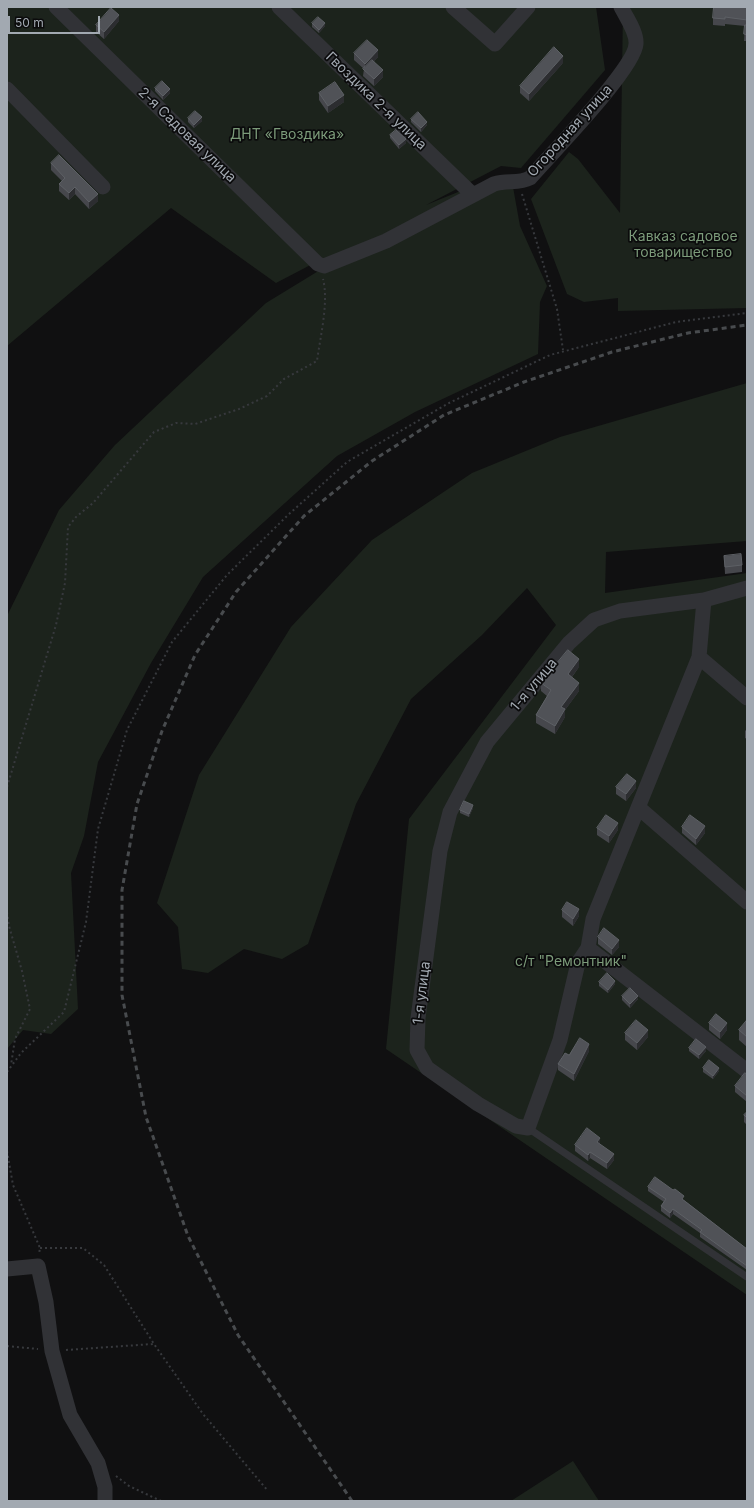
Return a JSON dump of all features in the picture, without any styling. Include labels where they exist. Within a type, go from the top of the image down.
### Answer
[{"type":"street","name":"2-я Садовая улица","points":[[56,7],[318,264]]},
{"type":"street","name":"Гвоздика 2-я улица","points":[[279,7],[473,195]]},
{"type":"street","points":[[452,7],[495,44],[528,7]]},
{"type":"street","name":"Огородная улица","points":[[318,264],[324,266],[332,265],[386,241],[473,195],[501,182],[524,182],[530,178],[609,89],[635,52],[636,43],[621,7]]},
{"type":"street","points":[[7,89],[103,187]]},
{"type":"street","name":"1-я улица","points":[[528,1128],[516,1126],[478,1104],[427,1068],[417,1050],[418,1018],[440,851],[450,812],[486,742],[569,643],[594,620],[620,611],[704,600],[747,588]]},
{"type":"street","points":[[528,1128],[560,1040],[578,963],[588,948],[593,919],[699,657],[704,600]]},
{"type":"street","points":[[699,657],[747,698]]},
{"type":"street","points":[[639,808],[747,902]]},
{"type":"street","points":[[588,948],[747,1071]]},
{"type":"street","points":[[7,1269],[38,1266],[46,1302],[52,1351],[70,1415],[98,1464],[105,1487],[105,1501]]},
{"type":"lane","points":[[528,1128],[747,1277]]},
{"type":"path","points":[[518,182],[557,309],[563,351]]},
{"type":"path","points":[[7,787],[56,625],[65,583],[68,527],[76,517],[93,503],[154,432],[176,423],[195,424],[239,409],[267,396],[284,379],[317,361],[323,318],[324,285],[318,264]]},
{"type":"path","points":[[7,1072],[21,1053],[64,1012],[86,922],[98,829],[127,730],[172,642],[227,576],[288,515],[347,462],[449,403],[550,355],[563,351],[676,322],[747,313]]},
{"type":"path","points":[[7,912],[9,926],[22,971],[30,1009],[15,1039],[11,1066]]},
{"type":"path","points":[[7,1151],[13,1185],[40,1248],[38,1266]]},
{"type":"path","points":[[40,1248],[83,1248],[104,1265],[154,1344],[203,1414],[268,1491]]},
{"type":"path","points":[[7,1346],[52,1351],[154,1344]]},
{"type":"path","points":[[98,1464],[130,1486],[161,1501]]},
{"type":"green space","name":"ДНТ «Гвоздика»","points":[[7,7],[596,7],[605,70],[521,168],[501,166],[426,205],[463,190],[513,187],[520,226],[547,286],[540,302],[538,354],[415,412],[337,456],[203,577],[151,663],[98,762],[84,836],[71,873],[78,1009],[51,1034],[23,1030],[7,1049],[7,616],[59,510],[115,445],[266,303],[320,270],[320,260],[276,283],[171,208],[7,346]]},
{"type":"green space","name":"Кавказ садовое товарищество","points":[[623,7],[747,7],[747,308],[618,311],[618,298],[584,302],[567,294],[531,199],[569,152],[578,159],[620,213]]},
{"type":"green space","name":"с/т \"Ремонтник\"","points":[[747,383],[747,541],[606,552],[605,593],[747,573],[747,1295],[386,1049],[409,819],[556,625],[527,588],[482,635],[411,699],[356,804],[308,944],[282,959],[244,949],[208,973],[182,969],[178,927],[157,903],[199,775],[291,627],[372,540],[472,473],[560,437]]},
{"type":"green space","points":[[573,1461],[599,1501],[511,1501]]},
{"type":"building","points":[[714,7],[747,7],[747,20],[725,17],[725,19],[713,18]]},
{"type":"building","points":[[111,8],[119,15],[104,32],[96,25]]},
{"type":"building","points":[[318,17],[325,23],[319,30],[312,23]]},
{"type":"building","points":[[745,25],[747,25],[747,35],[744,34]]},
{"type":"building","points":[[367,40],[378,50],[365,64],[354,53]]},
{"type":"building","points":[[554,47],[563,56],[529,94],[520,86]]},
{"type":"building","points":[[372,60],[383,70],[374,79],[363,69]]},
{"type":"building","points":[[162,81],[170,89],[163,96],[155,88]]},
{"type":"building","points":[[335,82],[344,95],[328,106],[319,93]]},
{"type":"building","points":[[195,111],[202,117],[194,125],[188,118]]},
{"type":"building","points":[[418,112],[427,122],[421,128],[411,119]]},
{"type":"building","points":[[396,130],[406,139],[399,145],[390,135]]},
{"type":"building","points":[[59,155],[98,194],[89,202],[75,187],[69,193],[59,184],[65,178],[51,163]]},
{"type":"building","points":[[741,554],[742,565],[725,567],[724,556]]},
{"type":"building","points":[[568,650],[579,659],[568,674],[579,683],[561,707],[565,709],[555,726],[536,715],[551,690],[541,683]]},
{"type":"building","points":[[627,774],[636,781],[626,794],[616,787]]},
{"type":"building","points":[[464,801],[473,805],[469,814],[460,810]]},
{"type":"building","points":[[606,815],[618,823],[609,836],[597,828]]},
{"type":"building","points":[[690,815],[705,826],[696,839],[682,827]]},
{"type":"building","points":[[567,902],[579,909],[573,919],[562,910]]},
{"type":"building","points":[[604,928],[619,940],[612,949],[598,937]]},
{"type":"building","points":[[607,973],[615,981],[608,990],[599,982]]},
{"type":"building","points":[[630,988],[638,996],[630,1004],[622,996]]},
{"type":"building","points":[[716,1014],[727,1023],[720,1032],[709,1023]]},
{"type":"building","points":[[636,1020],[648,1030],[637,1043],[625,1033]]},
{"type":"building","points":[[747,1020],[747,1037],[739,1030]]},
{"type":"building","points":[[580,1038],[589,1044],[574,1074],[558,1064],[565,1053],[569,1055]]},
{"type":"building","points":[[696,1039],[706,1047],[699,1055],[689,1048]]},
{"type":"building","points":[[709,1060],[719,1068],[713,1076],[703,1068]]},
{"type":"building","points":[[745,1073],[747,1074],[747,1096],[735,1086]]},
{"type":"building","points":[[587,1128],[600,1138],[597,1142],[614,1154],[607,1163],[590,1152],[588,1155],[575,1145]]},
{"type":"building","points":[[655,1177],[684,1196],[682,1199],[747,1249],[747,1266],[700,1232],[702,1230],[673,1209],[670,1213],[661,1206],[666,1199],[648,1187]]},
{"type":"railway","points":[[352,1501],[238,1335],[188,1236],[146,1117],[122,995],[122,890],[137,804],[162,731],[195,655],[236,592],[304,516],[372,461],[444,415],[524,382],[612,352],[688,333],[747,325]]}]
